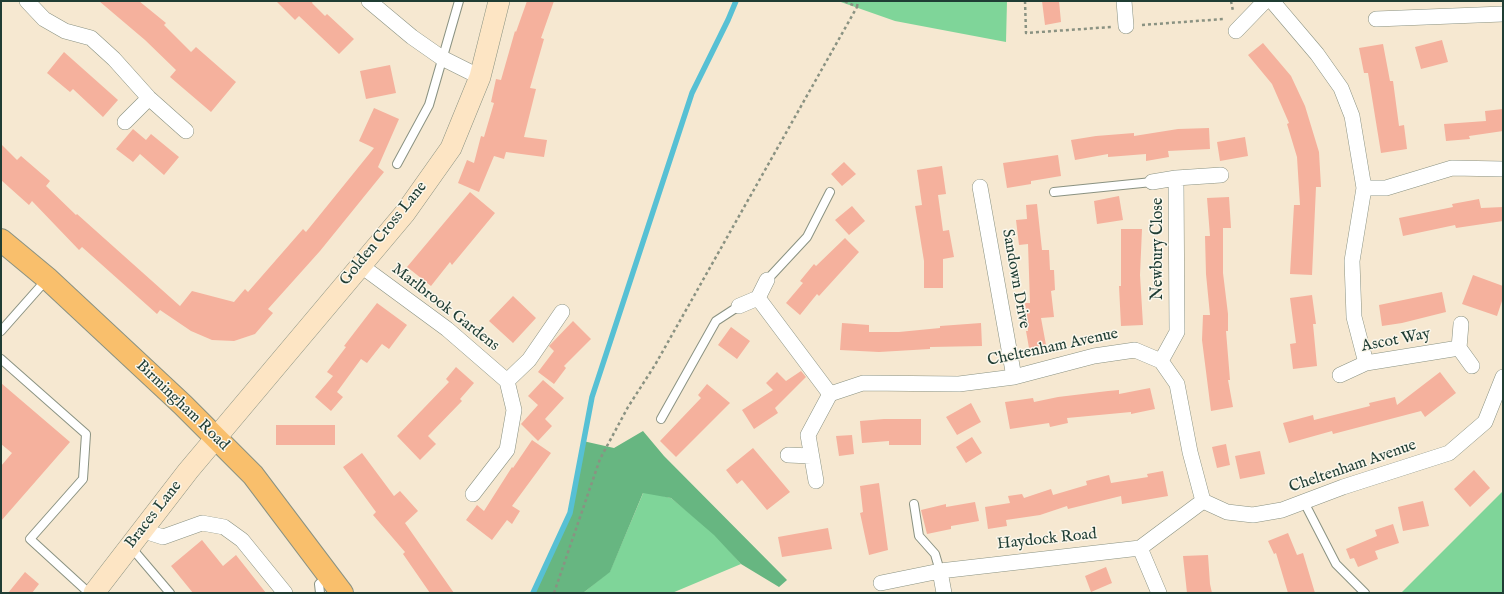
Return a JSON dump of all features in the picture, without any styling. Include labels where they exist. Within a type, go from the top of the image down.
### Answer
[{"type":"highway","name":"Birmingham Road","points":[[1,240],[48,279],[253,475],[324,584],[342,593]]},
{"type":"main road","name":"Golden Cross Lane","points":[[216,438],[405,213],[451,148],[480,77],[499,1]]},
{"type":"main road","name":"Braces Lane","points":[[94,593],[216,438]]},
{"type":"street","points":[[28,1],[44,19],[65,31],[91,38],[114,59],[149,98],[186,131]]},
{"type":"street","points":[[369,1],[412,37],[442,58],[480,77]]},
{"type":"street","points":[[1124,1],[1126,26]]},
{"type":"street","points":[[1236,31],[1265,1]]},
{"type":"street","points":[[1272,1],[1317,54],[1341,88],[1352,116],[1364,188],[1352,261],[1354,317],[1366,363]]},
{"type":"street","points":[[1376,19],[1503,14]]},
{"type":"street","points":[[125,122],[149,98]]},
{"type":"street","points":[[1364,188],[1386,188],[1452,168],[1503,169]]},
{"type":"street","name":"Newbury Close","points":[[1161,361],[1177,332],[1176,178],[1221,175]]},
{"type":"street","points":[[1152,182],[1176,178]]},
{"type":"street","name":"Sandown Drive","points":[[980,187],[1014,377]]},
{"type":"street","name":"Marlbrook Gardens","points":[[360,265],[447,329],[507,380]]},
{"type":"street","points":[[739,306],[758,298],[767,280]]},
{"type":"street","points":[[758,298],[830,394],[808,435],[816,481]]},
{"type":"street","points":[[473,494],[507,450],[514,410],[507,380],[529,360],[562,312]]},
{"type":"street","points":[[1461,324],[1460,348],[1472,366]]},
{"type":"street","name":"Ascot Way","points":[[1340,375],[1366,363],[1460,348]]},
{"type":"street","name":"Cheltenham Avenue","points":[[830,394],[863,383],[959,384],[1014,377],[1094,356],[1136,350],[1161,361],[1178,384],[1190,452],[1202,501],[1227,512],[1253,515],[1282,510],[1343,487],[1449,453],[1485,422],[1503,377]]},
{"type":"street","points":[[788,455],[811,456]]},
{"type":"street","points":[[1159,593],[1140,548],[1202,501]]},
{"type":"street","points":[[136,538],[164,537],[202,523],[224,527],[242,540],[285,593]]},
{"type":"street","name":"Haydock Road","points":[[880,583],[940,571],[1140,548]]},
{"type":"street","points":[[940,571],[944,593]]},
{"type":"lane","points":[[396,164],[429,105],[459,1]]},
{"type":"lane","points":[[1054,192],[1152,182]]},
{"type":"lane","points":[[767,280],[807,237],[830,192]]},
{"type":"lane","points":[[1,331],[48,279]]},
{"type":"lane","points":[[661,419],[716,320],[739,306]]},
{"type":"lane","points":[[1,359],[86,434],[83,479],[30,539],[89,593]]},
{"type":"lane","points":[[1304,502],[1336,564],[1365,593]]},
{"type":"lane","points":[[914,504],[919,536],[935,554],[940,571]]},
{"type":"lane","points":[[136,538],[170,593]]},
{"type":"path","points":[[844,1],[857,7]]},
{"type":"path","points":[[554,593],[600,459],[628,407],[655,365],[857,7],[858,1]]},
{"type":"green space","points":[[838,1],[1007,1],[1006,42],[895,21]]},
{"type":"green space","points":[[643,431],[664,456],[787,580],[779,587],[741,564],[714,535],[671,498],[643,493],[610,572],[583,593],[531,593],[570,513],[583,441],[614,448]]},
{"type":"green space","points":[[644,491],[671,498],[715,534],[741,564],[672,593],[583,593],[610,571]]},
{"type":"green space","points":[[1503,491],[1503,593],[1401,593]]},
{"type":"building","points":[[99,1],[139,1],[166,23],[164,25],[191,52],[196,47],[236,82],[211,112],[170,77],[176,70],[145,40]]},
{"type":"building","points":[[276,1],[313,1],[312,3],[325,16],[327,14],[354,39],[339,54],[299,16],[295,20]]},
{"type":"building","points":[[527,1],[554,1],[541,38],[544,39],[530,88],[536,89],[524,137],[547,140],[544,157],[506,152],[504,159],[494,156],[479,192],[458,183],[467,160],[474,163],[481,136],[484,137],[494,103],[491,102],[496,79],[501,80],[515,31],[516,32]]},
{"type":"building","points":[[1042,1],[1059,1],[1061,22],[1045,25]]},
{"type":"building","points":[[1442,40],[1448,62],[1421,69],[1415,47]]},
{"type":"building","points":[[1263,43],[1291,76],[1305,106],[1319,152],[1321,187],[1316,187],[1312,275],[1290,274],[1294,205],[1300,205],[1297,157],[1287,124],[1289,123],[1272,84],[1248,55]]},
{"type":"building","points":[[1383,44],[1390,81],[1393,81],[1399,126],[1404,125],[1407,149],[1381,153],[1368,73],[1364,73],[1359,48]]},
{"type":"building","points":[[64,52],[118,100],[103,117],[73,89],[70,92],[47,73]]},
{"type":"building","points":[[390,65],[396,93],[366,99],[360,71]]},
{"type":"building","points":[[374,108],[399,119],[378,167],[384,172],[320,251],[268,309],[273,313],[255,334],[234,341],[212,340],[191,331],[160,310],[157,314],[82,247],[79,250],[32,201],[29,205],[1,180],[1,144],[17,160],[21,156],[50,181],[46,186],[76,215],[77,214],[180,306],[192,291],[234,302],[245,289],[248,292],[303,229],[306,232],[374,148],[359,141]]},
{"type":"building","points":[[1503,109],[1503,131],[1469,136],[1470,139],[1446,141],[1444,124],[1486,121],[1485,111]]},
{"type":"building","points":[[1209,128],[1210,149],[1168,151],[1169,157],[1146,161],[1146,154],[1108,157],[1108,154],[1075,160],[1071,140],[1096,136],[1134,133],[1134,136],[1178,129]]},
{"type":"building","points":[[133,129],[146,140],[151,134],[179,157],[164,175],[140,154],[133,162],[116,149]]},
{"type":"building","points":[[1245,137],[1248,156],[1220,161],[1217,142]]},
{"type":"building","points":[[1058,155],[1061,176],[1031,181],[1031,184],[1007,188],[1003,163]]},
{"type":"building","points":[[844,162],[856,174],[842,186],[831,174]]},
{"type":"building","points":[[942,166],[946,194],[938,195],[943,231],[949,230],[954,257],[943,259],[943,288],[924,288],[924,261],[915,206],[922,205],[917,170]]},
{"type":"building","points":[[470,192],[495,213],[452,265],[450,262],[431,286],[407,267]]},
{"type":"building","points":[[1119,196],[1123,220],[1097,224],[1094,201]]},
{"type":"building","points":[[1229,197],[1231,228],[1223,228],[1223,273],[1228,314],[1228,331],[1226,331],[1230,380],[1228,380],[1233,407],[1211,411],[1202,340],[1203,315],[1210,315],[1206,274],[1205,236],[1210,236],[1207,198]]},
{"type":"building","points":[[1479,199],[1481,208],[1503,207],[1503,221],[1456,228],[1455,225],[1403,236],[1399,218],[1453,207],[1452,204]]},
{"type":"building","points":[[1037,204],[1042,250],[1049,250],[1050,270],[1054,270],[1055,290],[1051,291],[1054,317],[1041,318],[1046,345],[1029,348],[1026,331],[1028,331],[1025,303],[1030,303],[1028,244],[1019,245],[1016,220],[1027,219],[1026,205]]},
{"type":"building","points":[[852,206],[865,221],[849,235],[835,220]]},
{"type":"building","points":[[1121,229],[1142,229],[1140,275],[1143,325],[1121,326],[1119,286],[1121,286]]},
{"type":"building","points":[[845,238],[859,252],[819,296],[817,294],[800,315],[786,303],[803,283],[800,281],[814,264],[816,266]]},
{"type":"building","points":[[1473,275],[1503,286],[1503,298],[1497,316],[1462,304]]},
{"type":"building","points":[[1442,292],[1446,312],[1402,323],[1382,326],[1379,305]]},
{"type":"building","points":[[1312,295],[1316,324],[1313,324],[1317,366],[1293,369],[1290,344],[1296,343],[1290,298]]},
{"type":"building","points":[[513,296],[536,318],[513,343],[489,321]]},
{"type":"building","points":[[377,303],[407,325],[389,349],[382,344],[367,363],[361,359],[337,392],[343,397],[331,411],[315,397],[333,376],[327,372],[346,347],[344,346]]},
{"type":"building","points":[[573,321],[591,339],[564,366],[566,368],[554,384],[538,372],[554,351],[549,346]]},
{"type":"building","points":[[842,323],[869,325],[869,332],[899,332],[940,328],[940,326],[981,323],[982,346],[930,347],[930,349],[879,352],[840,350]]},
{"type":"building","points":[[731,327],[750,341],[737,359],[718,345]]},
{"type":"building","points":[[456,367],[474,383],[460,399],[462,401],[428,436],[436,444],[420,460],[397,436],[449,382],[446,379]]},
{"type":"building","points":[[801,371],[806,377],[775,408],[778,413],[754,429],[742,410],[773,390],[766,383],[777,372],[786,381]]},
{"type":"building","points":[[1440,372],[1456,393],[1425,417],[1421,411],[1333,434],[1332,431],[1289,443],[1283,423],[1313,415],[1314,420],[1370,406],[1369,403],[1395,397],[1397,405]]},
{"type":"building","points":[[543,380],[564,398],[545,419],[552,426],[538,441],[521,424],[538,405],[528,396]]},
{"type":"building","points":[[1,383],[70,442],[1,521],[1,466],[12,453],[1,444]]},
{"type":"building","points":[[707,384],[730,403],[676,457],[660,441],[701,398],[698,395]]},
{"type":"building","points":[[1150,388],[1155,409],[1131,414],[1131,412],[1067,418],[1068,423],[1050,427],[1049,423],[1010,429],[1005,402],[1033,398],[1034,402],[1058,397],[1119,390],[1119,394]]},
{"type":"building","points":[[971,403],[981,422],[957,435],[946,417]]},
{"type":"building","points":[[884,419],[921,419],[921,445],[889,445],[889,441],[862,443],[860,421]]},
{"type":"building","points":[[276,425],[335,425],[335,445],[276,445]]},
{"type":"building","points":[[852,435],[854,454],[839,456],[836,436]]},
{"type":"building","points":[[972,437],[982,453],[966,463],[956,447]]},
{"type":"building","points":[[532,440],[551,453],[512,506],[520,511],[512,524],[507,520],[492,540],[466,520],[477,505],[484,511],[512,467],[513,468]]},
{"type":"building","points":[[1226,444],[1230,465],[1217,468],[1212,447]]},
{"type":"building","points":[[753,448],[790,492],[767,510],[742,480],[737,484],[726,470]]},
{"type":"building","points":[[1260,451],[1265,474],[1240,479],[1235,456]]},
{"type":"building","points":[[362,453],[394,496],[400,491],[418,511],[405,523],[454,593],[430,593],[403,554],[405,552],[373,515],[376,512],[343,467]]},
{"type":"building","points":[[1474,470],[1490,488],[1470,507],[1454,489]]},
{"type":"building","points":[[1163,471],[1168,496],[1122,504],[1121,496],[1068,509],[1067,506],[1040,515],[1006,520],[1007,526],[988,529],[985,507],[1010,503],[1008,496],[1022,494],[1024,498],[1051,489],[1053,495],[1087,485],[1086,481],[1109,475],[1111,483],[1148,477],[1147,474]]},
{"type":"building","points":[[879,483],[888,550],[869,555],[860,513],[863,512],[860,486]]},
{"type":"building","points":[[1423,501],[1429,526],[1403,531],[1398,507]]},
{"type":"building","points":[[975,502],[979,521],[951,526],[951,529],[927,534],[921,510],[946,504],[946,507]]},
{"type":"building","points":[[1393,524],[1399,543],[1375,551],[1378,559],[1358,567],[1354,558],[1350,559],[1346,549],[1377,536],[1375,530]]},
{"type":"building","points":[[828,528],[832,549],[782,557],[778,537]]},
{"type":"building","points":[[1288,533],[1297,555],[1303,553],[1315,593],[1288,593],[1276,553],[1274,554],[1268,541]]},
{"type":"building","points":[[202,540],[223,566],[236,555],[266,593],[193,593],[171,566]]},
{"type":"building","points":[[1208,555],[1212,593],[1187,593],[1183,556]]},
{"type":"building","points":[[1106,567],[1112,583],[1091,592],[1085,576]]},
{"type":"building","points":[[25,572],[39,584],[32,593],[8,593]]},
{"type":"waterway","points":[[533,593],[570,513],[592,397],[692,93],[736,1]]}]
